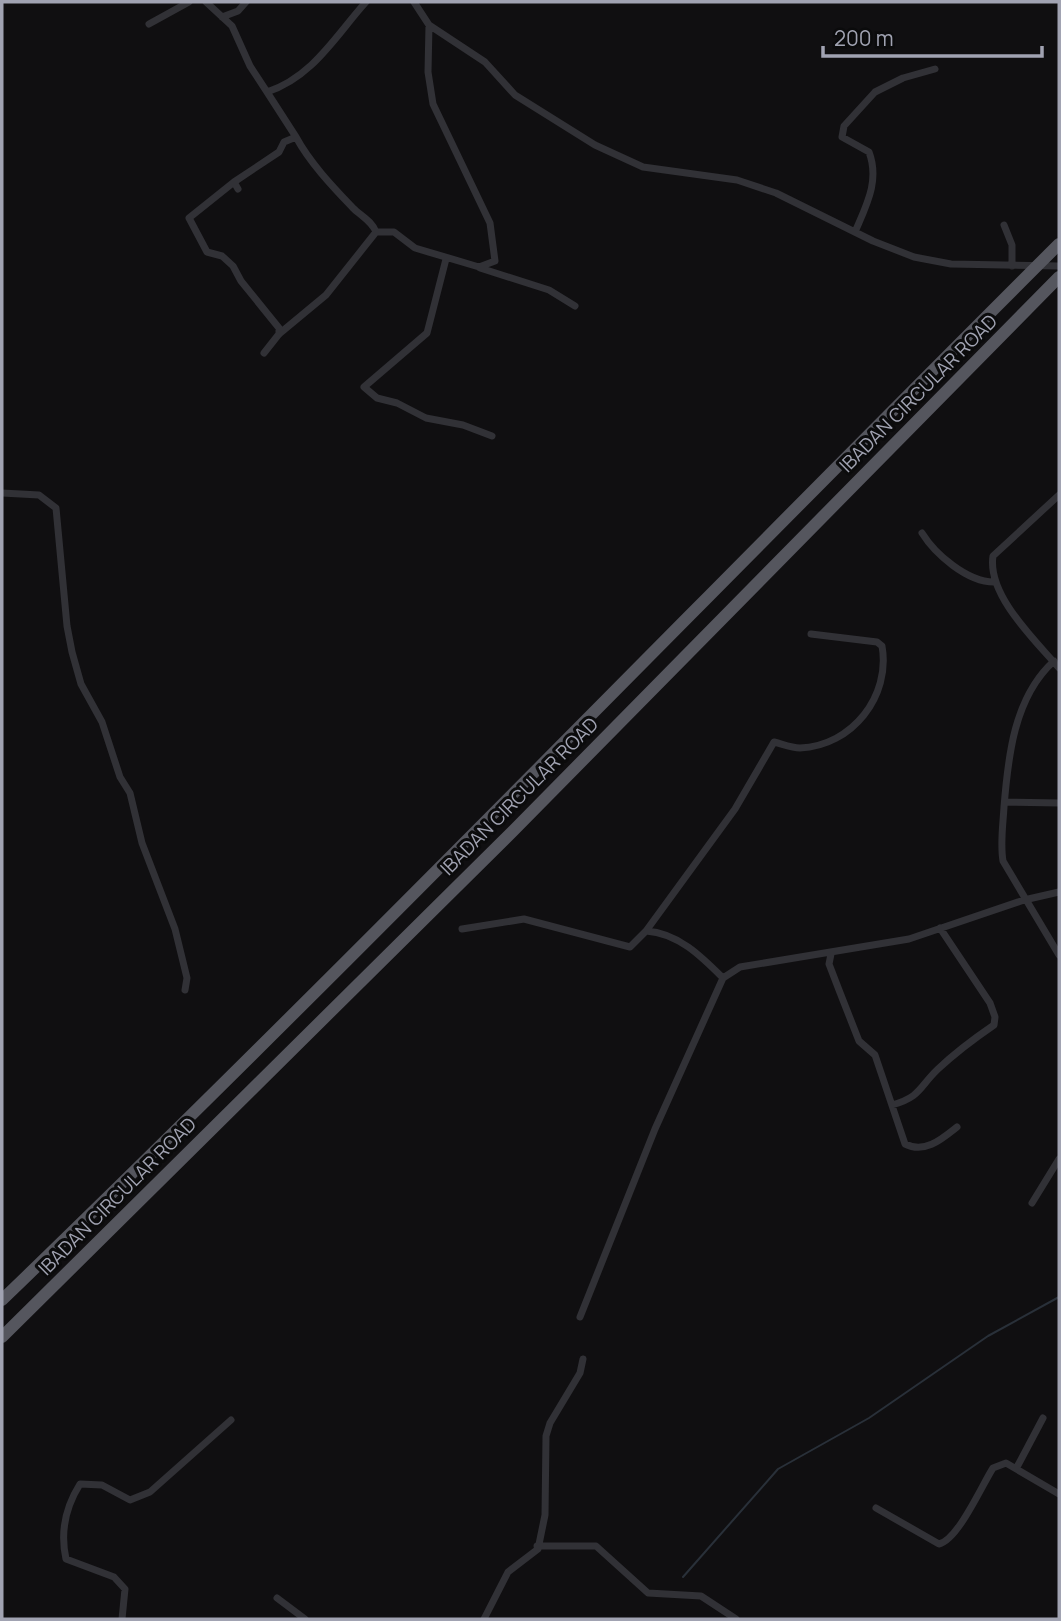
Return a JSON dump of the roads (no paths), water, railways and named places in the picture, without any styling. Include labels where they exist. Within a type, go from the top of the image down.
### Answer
[{"type":"highway","name":"IBADAN CIRCULAR ROAD","points":[[2,1300],[229,1081],[723,579],[1059,244]]},
{"type":"highway","name":"IBADAN CIRCULAR ROAD","points":[[2,1337],[514,830],[1059,278]]},
{"type":"street","points":[[149,24],[190,2]]},
{"type":"street","points":[[206,2],[232,26],[250,66],[306,155],[354,209],[373,225],[376,232]]},
{"type":"street","points":[[222,17],[238,11],[246,2]]},
{"type":"street","points":[[267,92],[289,81],[319,59],[366,2]]},
{"type":"street","points":[[414,2],[429,25],[485,62],[514,95],[595,145],[643,167],[737,180],[763,189],[914,257],[951,264],[1059,266]]},
{"type":"street","points":[[429,25],[428,72],[433,104],[489,223],[495,261],[479,267]]},
{"type":"street","points":[[855,232],[870,203],[874,165],[869,152],[842,137],[844,125],[886,85],[935,69]]},
{"type":"street","points":[[279,334],[279,328],[241,281],[233,266],[222,256],[207,252],[189,218],[236,186],[279,152],[285,142],[296,137]]},
{"type":"street","points":[[1004,225],[1013,244],[1012,267]]},
{"type":"street","points":[[376,232],[394,232],[415,248],[549,290],[575,306]]},
{"type":"street","points":[[264,353],[279,334],[326,295],[376,232]]},
{"type":"street","points":[[446,259],[427,333],[364,387],[377,398],[397,403],[426,418],[463,425],[492,436]]},
{"type":"street","points":[[2,493],[39,495],[56,508],[66,626],[72,652],[81,684],[102,722],[120,778],[130,793],[142,844],[175,929],[187,978],[185,989]]},
{"type":"street","points":[[1059,495],[993,556],[994,582],[1018,620],[1056,664],[1040,674],[1014,734],[1007,764],[1001,846],[1003,861],[1059,955]]},
{"type":"street","points":[[922,533],[931,548],[967,574],[994,582]]},
{"type":"street","points":[[462,929],[524,919],[630,947],[646,931],[735,809],[774,742],[799,748],[820,744],[846,734],[868,713],[884,658],[882,646],[811,634]]},
{"type":"street","points":[[1005,802],[1059,803]]},
{"type":"street","points":[[580,1317],[654,1129],[723,978],[740,967],[909,939],[1024,900],[1059,892]]},
{"type":"street","points":[[892,1105],[907,1101],[926,1087],[935,1072],[994,1025],[995,1017],[990,1003],[940,928]]},
{"type":"street","points":[[646,931],[664,932],[698,954],[723,978]]},
{"type":"street","points":[[831,954],[829,964],[851,1022],[859,1041],[875,1055],[905,1144],[911,1147],[928,1146],[957,1127]]},
{"type":"street","points":[[1032,1203],[1059,1159]]},
{"type":"street","points":[[484,1619],[508,1572],[538,1549],[545,1515],[546,1436],[550,1423],[580,1373],[583,1359]]},
{"type":"street","points":[[1017,1467],[1043,1418]]},
{"type":"street","points":[[122,1619],[125,1589],[114,1577],[66,1559],[62,1541],[68,1503],[80,1484],[102,1485],[130,1500],[150,1492],[231,1420]]},
{"type":"street","points":[[876,1508],[926,1539],[939,1544],[945,1543],[957,1530],[993,1468],[1006,1463],[1017,1467],[1059,1494]]},
{"type":"street","points":[[537,1546],[596,1546],[648,1593],[701,1596],[736,1619]]},
{"type":"street","points":[[277,1598],[305,1619]]},
{"type":"waterway","points":[[683,1577],[778,1469],[869,1418],[988,1336],[1059,1297]]}]
